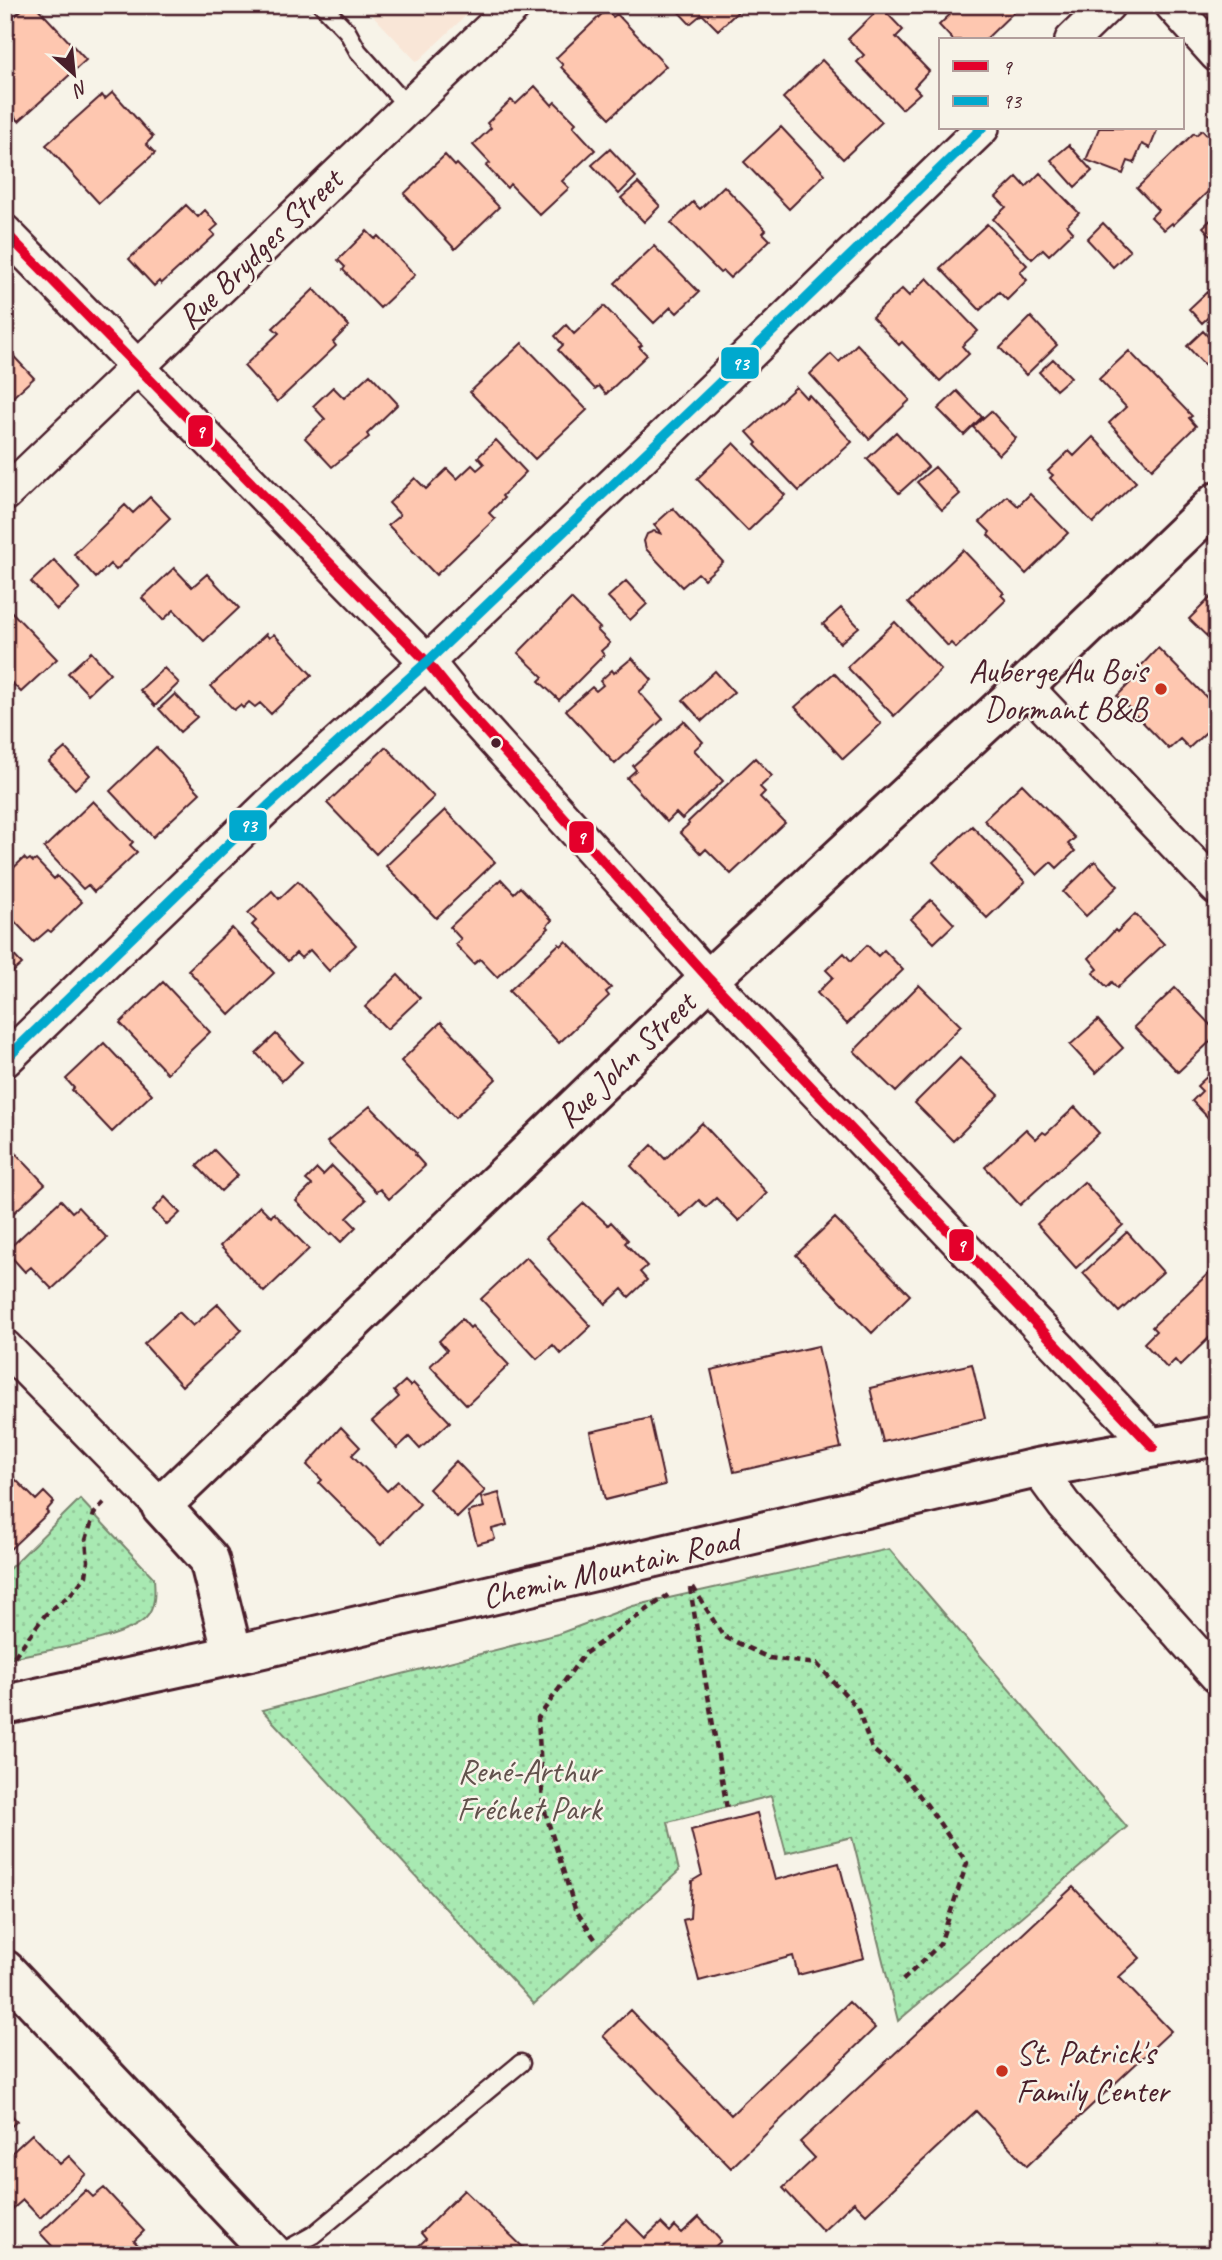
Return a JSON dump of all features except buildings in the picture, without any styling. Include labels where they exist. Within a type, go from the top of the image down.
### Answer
[{"type":"street","name":"Rue Brydges Street","points":[[5,494],[515,5]]},
{"type":"street","points":[[1074,38],[1108,5]]},
{"type":"street","points":[[1172,5],[1217,55]]},
{"type":"street","points":[[5,1060],[268,806],[427,662],[704,398],[980,130]]},
{"type":"street","points":[[5,232],[427,662],[461,705],[709,979],[1153,1447]]},
{"type":"street","name":"Rue John Street","points":[[161,1506],[709,979],[1025,686],[1217,502]]},
{"type":"street","points":[[1025,686],[1217,888]]},
{"type":"street","points":[[5,1347],[161,1506],[209,1559],[233,1656]]},
{"type":"street","name":"Chemin Mountain Road","points":[[5,1705],[233,1656],[1037,1468],[1217,1436]]},
{"type":"street","points":[[1037,1468],[1064,1505],[1217,1676]]},
{"type":"street","points":[[5,1735],[53,1694]]},
{"type":"street","points":[[5,1970],[276,2255]]},
{"type":"lane","points":[[322,5],[347,31],[358,51],[407,106]]},
{"type":"lane","points":[[276,2255],[313,2235],[521,2063]]},
{"type":"path","points":[[7,1666],[46,1615],[71,1594],[86,1576],[86,1540],[94,1514],[106,1501]]},
{"type":"path","points":[[727,1810],[689,1580],[723,1636],[769,1658],[817,1664],[857,1707],[872,1749],[911,1785],[967,1863],[940,1944],[899,1984]]},
{"type":"path","points":[[595,1939],[575,1909],[543,1805],[538,1718],[584,1654],[678,1587]]},
{"type":"shaded area","points":[[363,5],[477,5],[417,62]]},
{"type":"green space","points":[[80,1499],[154,1578],[151,1610],[145,1619],[134,1627],[118,1633],[5,1659],[5,1573]]},
{"type":"green space","name":"René-Arthur Fréchet Park","points":[[889,1549],[1127,1827],[898,2021],[852,1837],[786,1853],[771,1796],[668,1822],[679,1871],[534,2004],[262,1710],[558,1634],[633,1606]]},
{"type":"transit line","name":"93","points":[[5,1060],[268,806],[427,662],[980,130]]},
{"type":"transit line","name":"9","points":[[5,232],[427,662],[461,704],[709,979],[1153,1447]]},
{"type":"place","name":"Auberge Au Bois Dormant B&B","points":[[1161,689]]},
{"type":"place","name":"St. Patrick's Family Center","points":[[1002,2071]]}]
